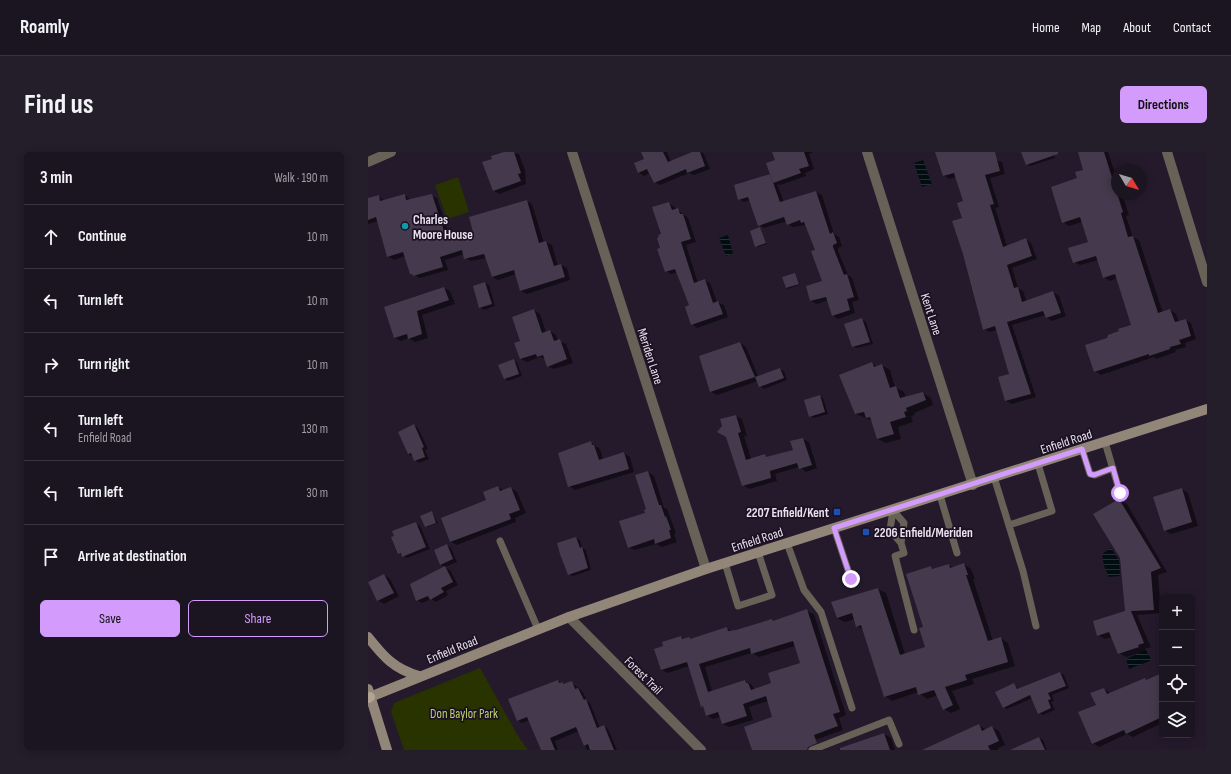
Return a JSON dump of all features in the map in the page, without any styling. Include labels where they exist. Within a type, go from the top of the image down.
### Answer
[{"type":"street","points":[[369,159],[391,152]]},
{"type":"street","name":"Meriden Lane","points":[[572,152],[706,569]]},
{"type":"street","name":"Kent Lane","points":[[867,152],[973,484]]},
{"type":"street","points":[[1167,152],[1207,282]]},
{"type":"street","name":"Enfield Road","points":[[369,694],[569,617],[706,569],[1207,409]]},
{"type":"street","name":"Forest Trail","points":[[569,617],[701,750]]},
{"type":"street","points":[[368,637],[402,672],[419,676]]},
{"type":"street","points":[[369,694],[387,750]]},
{"type":"lane","points":[[1105,442],[1120,493]]},
{"type":"lane","points":[[1082,449],[1090,474],[1094,475],[1113,468]]},
{"type":"lane","points":[[1009,525],[1052,511],[1038,464]]},
{"type":"lane","points":[[994,477],[1023,571],[1036,626]]},
{"type":"lane","points":[[940,495],[957,553]]},
{"type":"lane","points":[[893,510],[890,530],[901,543],[904,553],[895,556],[914,630]]},
{"type":"lane","points":[[893,510],[904,523],[901,543]]},
{"type":"lane","points":[[834,528],[851,579]]},
{"type":"lane","points":[[500,542],[538,630]]},
{"type":"lane","points":[[787,543],[804,590],[821,612],[852,708]]},
{"type":"lane","points":[[725,563],[738,606],[772,595],[758,552]]},
{"type":"lane","points":[[812,750],[889,720],[899,744]]},
{"type":"green space","points":[[458,177],[469,212],[447,219],[435,185]]},
{"type":"green space","name":"Don Baylor Park","points":[[480,668],[518,736],[528,750],[404,750],[391,712],[394,703]]},
{"type":"shaded area","points":[[923,160],[932,184],[922,187],[914,163]]},
{"type":"shaded area","points":[[728,235],[733,253],[726,256],[719,238]]},
{"type":"shaded area","points":[[1111,548],[1119,560],[1120,576],[1109,577],[1104,566],[1102,554]]},
{"type":"shaded area","points":[[1146,650],[1151,659],[1150,661],[1129,669],[1126,659]]},
{"type":"building","points":[[504,152],[514,152],[521,173],[518,174],[521,181],[493,191],[482,162],[492,159],[491,156]]},
{"type":"building","points":[[641,152],[663,152],[668,162],[692,152],[700,152],[705,166],[687,173],[686,169],[654,183],[647,169],[638,173],[634,163],[644,159]]},
{"type":"building","points":[[772,152],[804,152],[809,166],[799,169],[801,173],[773,183],[766,163],[775,160]]},
{"type":"building","points":[[935,152],[995,152],[1000,171],[985,175],[994,204],[990,205],[1003,247],[1026,238],[1032,256],[1007,265],[1014,288],[1018,287],[1022,302],[1053,291],[1061,313],[1046,318],[1043,311],[1007,322],[1031,394],[1005,401],[998,377],[1009,374],[995,326],[983,330],[963,254],[952,221],[962,218],[957,203],[963,201],[954,173],[943,176]]},
{"type":"building","points":[[1021,152],[1058,152],[1058,154],[1026,165]]},
{"type":"building","points":[[1078,152],[1104,152],[1111,174],[1111,200],[1119,200],[1123,212],[1121,213],[1128,237],[1133,236],[1158,313],[1170,309],[1175,322],[1186,319],[1191,336],[1179,340],[1181,344],[1170,347],[1170,349],[1149,356],[1149,354],[1094,372],[1085,345],[1107,338],[1108,335],[1119,331],[1118,329],[1131,325],[1115,274],[1103,278],[1096,256],[1073,263],[1068,248],[1088,242],[1080,217],[1062,223],[1051,187],[1077,178],[1075,172],[1083,170]]},
{"type":"building","points":[[770,174],[780,202],[816,191],[830,234],[833,232],[837,243],[833,245],[833,247],[844,275],[847,274],[854,297],[847,299],[850,310],[832,316],[826,297],[810,301],[806,286],[822,281],[811,251],[815,250],[804,222],[801,223],[800,220],[787,225],[784,217],[758,226],[748,197],[738,200],[734,185]]},
{"type":"building","points":[[405,194],[406,200],[432,194],[447,240],[473,232],[469,217],[527,200],[539,243],[546,241],[554,266],[561,264],[565,277],[520,291],[514,270],[492,277],[484,254],[464,259],[462,250],[440,257],[443,267],[413,276],[410,274],[403,252],[387,257],[376,217],[368,220],[368,198],[379,195],[380,201]]},
{"type":"building","points":[[669,202],[672,210],[678,208],[680,214],[683,214],[691,239],[681,242],[694,283],[705,279],[713,303],[718,301],[723,314],[691,325],[685,307],[689,305],[675,269],[665,272],[657,249],[660,248],[657,238],[659,237],[658,235],[661,234],[652,207]]},
{"type":"building","points":[[760,227],[766,243],[755,247],[750,231]]},
{"type":"building","points":[[795,273],[799,284],[786,288],[782,277]]},
{"type":"building","points":[[485,282],[492,304],[479,308],[473,286]]},
{"type":"building","points":[[444,287],[449,300],[417,311],[422,334],[408,339],[407,334],[394,338],[384,307]]},
{"type":"building","points":[[534,309],[542,333],[550,330],[554,341],[560,339],[567,359],[547,367],[543,355],[537,357],[536,354],[520,359],[514,343],[520,341],[512,317]]},
{"type":"building","points":[[862,318],[870,342],[852,347],[844,324]]},
{"type":"building","points":[[740,342],[755,377],[710,392],[699,356]]},
{"type":"building","points":[[514,359],[519,374],[504,379],[498,365]]},
{"type":"building","points":[[872,362],[874,367],[882,364],[890,388],[896,386],[900,398],[923,392],[926,400],[906,408],[907,411],[904,412],[906,417],[890,422],[894,434],[877,439],[870,417],[866,418],[864,412],[855,414],[839,375]]},
{"type":"building","points":[[780,368],[784,378],[759,387],[755,377]]},
{"type":"building","points":[[820,395],[825,412],[809,417],[804,400]]},
{"type":"building","points":[[736,415],[741,432],[738,433],[746,460],[765,454],[766,457],[793,450],[790,441],[803,438],[812,465],[799,469],[797,463],[770,471],[771,478],[742,486],[726,437],[717,432],[722,426],[720,419]]},
{"type":"building","points":[[414,424],[424,447],[422,448],[425,457],[414,461],[411,453],[408,454],[398,432]]},
{"type":"building","points":[[591,441],[592,445],[594,445],[599,460],[624,452],[629,469],[568,487],[558,453]]},
{"type":"building","points":[[648,471],[659,505],[661,505],[671,530],[669,530],[671,538],[655,544],[654,539],[628,548],[619,521],[645,513],[644,510],[646,509],[635,475]]},
{"type":"building","points":[[498,486],[500,491],[511,487],[520,510],[509,514],[511,519],[450,542],[441,518],[486,500],[483,492]]},
{"type":"building","points":[[1182,488],[1192,522],[1164,531],[1153,497]]},
{"type":"building","points":[[1119,499],[1161,568],[1151,572],[1154,610],[1131,611],[1144,643],[1138,645],[1139,647],[1118,654],[1109,632],[1097,636],[1093,621],[1125,611],[1120,558],[1093,514]]},
{"type":"building","points":[[432,511],[436,523],[425,527],[420,516]]},
{"type":"building","points":[[416,522],[426,547],[402,557],[401,553],[398,554],[391,537],[394,536],[392,531]]},
{"type":"building","points":[[576,537],[580,548],[582,547],[588,568],[568,575],[557,543]]},
{"type":"building","points":[[447,544],[453,559],[440,565],[434,550]]},
{"type":"building","points":[[964,563],[968,575],[966,575],[988,641],[1001,637],[1008,662],[965,675],[967,680],[945,687],[953,705],[943,710],[934,690],[918,695],[916,687],[884,697],[861,625],[856,627],[852,613],[837,618],[831,602],[878,588],[900,655],[925,647],[919,628],[923,627],[906,574],[931,566],[932,569],[949,564],[950,568]]},
{"type":"building","points":[[445,566],[453,582],[441,588],[444,592],[430,600],[428,596],[416,601],[410,584]]},
{"type":"building","points":[[384,574],[394,593],[377,601],[368,582]]},
{"type":"building","points":[[807,609],[840,712],[833,714],[838,726],[814,735],[817,743],[808,747],[807,750],[752,750],[744,727],[772,717],[766,696],[743,704],[747,716],[722,724],[718,712],[706,716],[703,706],[701,707],[687,662],[661,670],[654,649],[663,646],[662,642],[681,636],[682,639],[690,637],[690,639],[727,627],[728,631],[736,630],[772,619],[773,621]],"holes":[[[793,641],[800,663],[768,673],[771,683],[751,690],[745,680],[708,692],[699,664],[750,648],[751,654]]]},
{"type":"building","points":[[1060,672],[1066,686],[1048,693],[1051,699],[1048,700],[1051,708],[1038,714],[1030,695],[1003,708],[995,692],[1014,683],[1017,689]]},
{"type":"building","points":[[1159,674],[1159,718],[1126,734],[1124,730],[1092,744],[1078,712],[1096,705],[1090,693],[1104,688],[1107,694],[1145,678],[1146,680]]},
{"type":"building","points":[[558,680],[559,683],[563,682],[563,684],[572,681],[575,689],[578,688],[584,700],[586,699],[597,728],[604,725],[614,750],[590,750],[588,744],[584,746],[576,727],[550,738],[555,750],[541,750],[527,717],[517,721],[508,699]]},
{"type":"building","points":[[979,724],[982,731],[992,726],[999,741],[988,746],[990,750],[922,750]]},
{"type":"building","points":[[884,733],[890,750],[840,750],[840,748]]},
{"type":"building","points":[[1039,737],[1045,750],[1010,750]]},
{"type":"place","name":"Charles Moore House","points":[[405,226]]},
{"type":"place","name":"2207 Enfield/Kent","points":[[837,512]]},
{"type":"place","name":"2206 Enfield/Meriden","points":[[866,532]]},
{"type":"route","points":[[851,579],[834,528],[1082,449],[1090,474],[1094,475],[1113,468],[1120,493]]}]
